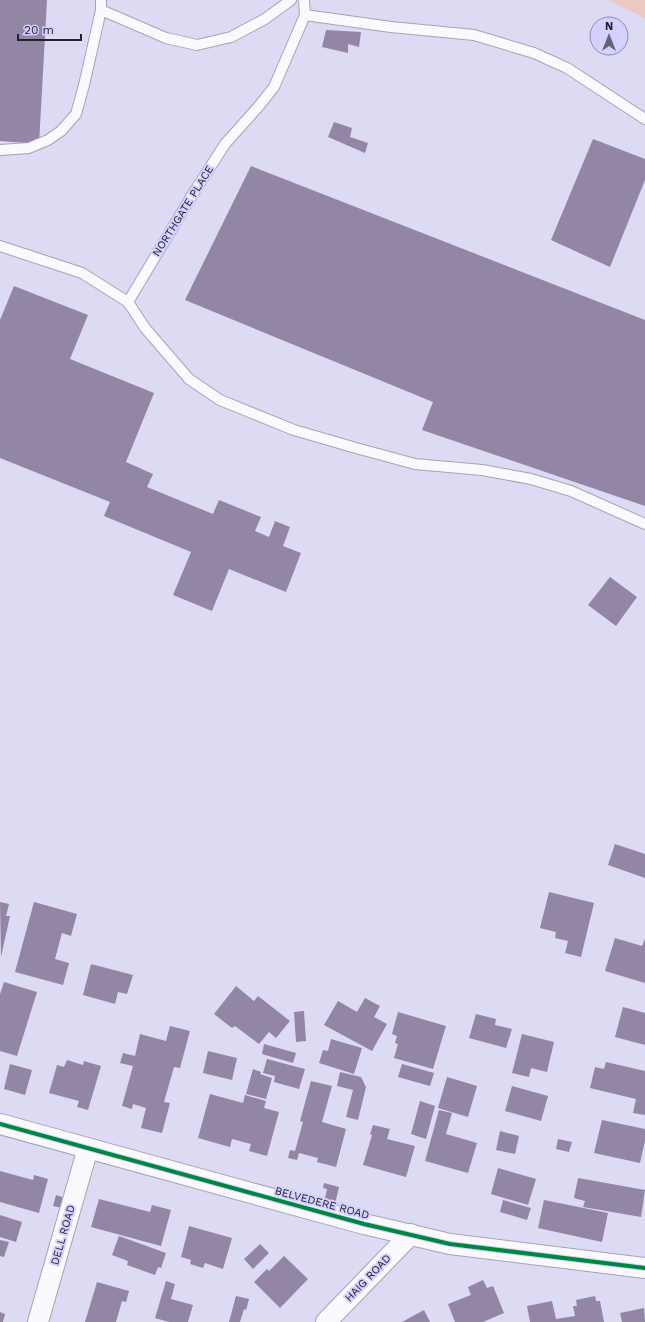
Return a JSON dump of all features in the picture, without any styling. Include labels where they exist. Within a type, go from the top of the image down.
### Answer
[{"type":"street","name":"BELVEDERE ROAD","points":[[0,1124],[364,1224],[450,1244],[645,1268]]},
{"type":"street","name":"DELL ROAD","points":[[38,1322],[88,1148]]},
{"type":"street","name":"HAIG ROAD","points":[[326,1322],[411,1234]]},
{"type":"lane","points":[[0,150],[29,148],[48,140],[61,131],[76,114],[84,85],[102,0]]},
{"type":"lane","points":[[101,10],[166,38],[197,45],[231,37],[266,19],[291,0]]},
{"type":"lane","name":"NORTHGATE PLACE","points":[[128,302],[191,197],[225,144],[274,87],[305,15],[304,0]]},
{"type":"lane","points":[[305,15],[391,27],[474,35],[534,53],[567,68],[645,118]]},
{"type":"lane","points":[[0,246],[82,273],[128,302],[145,328],[189,379],[220,400],[294,430],[415,464],[482,470],[531,479],[571,491],[645,524]]},
{"type":"shaded area","points":[[608,0],[645,0],[645,18]]},
{"type":"building","points":[[0,0],[47,0],[39,144],[0,141]]},
{"type":"building","points":[[326,30],[361,32],[359,47],[348,44],[348,53],[322,47]]},
{"type":"building","points":[[334,122],[352,128],[350,137],[368,143],[365,153],[328,137]]},
{"type":"building","points":[[593,139],[645,159],[645,180],[610,267],[551,240]]},
{"type":"building","points":[[251,166],[645,320],[645,506],[422,430],[433,402],[185,300]]},
{"type":"building","points":[[14,286],[88,315],[70,359],[154,393],[126,462],[153,474],[147,487],[213,514],[219,500],[261,517],[255,531],[269,537],[275,521],[290,527],[283,546],[301,553],[286,592],[229,569],[212,611],[173,595],[191,552],[104,516],[110,502],[0,458],[0,320]]},
{"type":"building","points":[[610,577],[637,597],[616,626],[588,605]]},
{"type":"building","points":[[615,844],[645,854],[645,878],[608,865]]},
{"type":"building","points":[[549,892],[594,903],[581,957],[565,953],[568,941],[555,938],[556,932],[540,928]]},
{"type":"building","points":[[0,902],[9,904],[6,916],[10,916],[1,957]]},
{"type":"building","points":[[34,902],[77,914],[71,936],[62,933],[55,959],[69,963],[63,985],[15,972]]},
{"type":"building","points":[[615,938],[642,946],[645,939],[645,983],[605,971]]},
{"type":"building","points":[[91,964],[133,975],[127,994],[118,992],[115,1004],[83,995]]},
{"type":"building","points":[[4,982],[37,992],[17,1056],[0,1051],[0,994]]},
{"type":"building","points":[[236,986],[254,1001],[258,996],[290,1021],[276,1038],[269,1032],[259,1044],[235,1026],[232,1028],[214,1014]]},
{"type":"building","points":[[365,998],[380,1006],[374,1017],[387,1024],[372,1051],[324,1025],[338,1001],[357,1012]]},
{"type":"building","points":[[623,1007],[645,1013],[645,1045],[615,1037]]},
{"type":"building","points":[[304,1011],[306,1041],[296,1042],[294,1012]]},
{"type":"building","points":[[398,1012],[446,1026],[433,1069],[394,1058],[398,1044],[395,1043],[397,1036],[392,1034]]},
{"type":"building","points":[[476,1014],[496,1019],[495,1025],[512,1029],[506,1048],[469,1038]]},
{"type":"building","points":[[170,1026],[190,1031],[180,1068],[174,1067],[164,1102],[170,1103],[162,1133],[141,1128],[146,1108],[133,1104],[132,1109],[122,1106],[133,1066],[120,1063],[123,1053],[135,1056],[140,1034],[166,1041]]},
{"type":"building","points":[[522,1034],[554,1042],[547,1072],[531,1068],[529,1077],[512,1073]]},
{"type":"building","points":[[331,1039],[362,1048],[354,1074],[319,1063],[323,1050],[328,1051]]},
{"type":"building","points":[[264,1044],[296,1053],[293,1063],[262,1054]]},
{"type":"building","points":[[208,1051],[237,1058],[232,1080],[203,1073]]},
{"type":"building","points":[[267,1059],[305,1069],[299,1089],[274,1082],[275,1076],[263,1073]]},
{"type":"building","points":[[67,1060],[83,1065],[84,1061],[101,1066],[88,1110],[77,1107],[79,1101],[49,1093],[57,1065],[64,1067]]},
{"type":"building","points":[[606,1062],[645,1071],[645,1115],[633,1113],[636,1099],[590,1088],[595,1067],[604,1069]]},
{"type":"building","points":[[10,1064],[32,1070],[25,1095],[4,1089]]},
{"type":"building","points":[[402,1064],[434,1073],[430,1086],[398,1077]]},
{"type":"building","points":[[253,1069],[261,1072],[260,1074],[272,1078],[266,1099],[246,1094]]},
{"type":"building","points":[[340,1072],[361,1077],[366,1087],[358,1120],[346,1117],[353,1090],[337,1086]]},
{"type":"building","points":[[447,1077],[477,1086],[468,1117],[438,1108]]},
{"type":"building","points":[[311,1081],[332,1086],[322,1122],[346,1129],[336,1167],[317,1162],[318,1158],[299,1153],[297,1160],[288,1158],[290,1150],[295,1151],[303,1122],[300,1121]]},
{"type":"building","points":[[512,1086],[548,1096],[541,1121],[505,1111]]},
{"type":"building","points":[[210,1094],[243,1103],[245,1095],[266,1101],[264,1108],[279,1112],[267,1156],[249,1151],[251,1144],[232,1139],[230,1147],[198,1138]]},
{"type":"building","points":[[420,1101],[435,1106],[426,1139],[411,1134]]},
{"type":"building","points":[[439,1110],[452,1113],[446,1134],[477,1143],[468,1173],[425,1161]]},
{"type":"building","points":[[602,1120],[645,1129],[645,1141],[640,1163],[594,1153]]},
{"type":"building","points":[[373,1125],[390,1129],[387,1139],[415,1146],[406,1177],[363,1165],[372,1135],[370,1134]]},
{"type":"building","points":[[500,1131],[519,1136],[515,1154],[496,1150]]},
{"type":"building","points":[[558,1139],[572,1142],[569,1152],[556,1149]]},
{"type":"building","points":[[498,1168],[536,1179],[528,1205],[491,1194]]},
{"type":"building","points":[[0,1171],[33,1180],[34,1175],[48,1179],[39,1213],[0,1202]]},
{"type":"building","points":[[578,1178],[645,1190],[641,1217],[583,1207],[585,1201],[574,1198]]},
{"type":"building","points":[[324,1183],[339,1187],[335,1204],[324,1202],[327,1189],[323,1188]]},
{"type":"building","points":[[56,1195],[65,1198],[62,1208],[53,1206]]},
{"type":"building","points":[[99,1199],[150,1212],[152,1205],[171,1210],[161,1246],[91,1227]]},
{"type":"building","points":[[503,1200],[531,1208],[527,1220],[500,1212]]},
{"type":"building","points":[[544,1200],[608,1213],[602,1242],[538,1228]]},
{"type":"building","points":[[0,1215],[22,1222],[16,1242],[0,1237]]},
{"type":"building","points":[[189,1226],[232,1238],[223,1269],[205,1263],[203,1268],[190,1264],[191,1260],[181,1257]]},
{"type":"building","points":[[119,1236],[166,1253],[161,1268],[158,1267],[155,1275],[127,1265],[128,1261],[112,1255]]},
{"type":"building","points":[[0,1240],[9,1242],[4,1257],[0,1256]]},
{"type":"building","points":[[260,1244],[269,1253],[253,1269],[244,1259]]},
{"type":"building","points":[[284,1256],[308,1279],[280,1308],[254,1282],[267,1269],[269,1271]]},
{"type":"building","points":[[483,1280],[487,1288],[493,1286],[504,1313],[483,1322],[455,1322],[448,1304],[471,1295],[468,1287]]},
{"type":"building","points":[[166,1281],[175,1284],[171,1299],[193,1305],[188,1322],[169,1322],[155,1318]]},
{"type":"building","points":[[97,1282],[129,1291],[126,1302],[122,1301],[116,1322],[85,1322]]},
{"type":"building","points":[[236,1296],[249,1299],[246,1310],[244,1309],[240,1322],[229,1322]]},
{"type":"building","points":[[595,1296],[596,1301],[600,1301],[604,1322],[530,1322],[527,1306],[552,1301],[556,1319],[575,1316],[573,1306],[577,1306],[576,1300]]},
{"type":"building","points":[[644,1308],[645,1322],[622,1322],[620,1313]]},
{"type":"building","points":[[424,1310],[430,1322],[402,1322]]},
{"type":"building","points":[[0,1312],[5,1314],[3,1322],[0,1322]]},
{"type":"cycle path","points":[[0,1124],[364,1224],[450,1244],[645,1268]]}]
